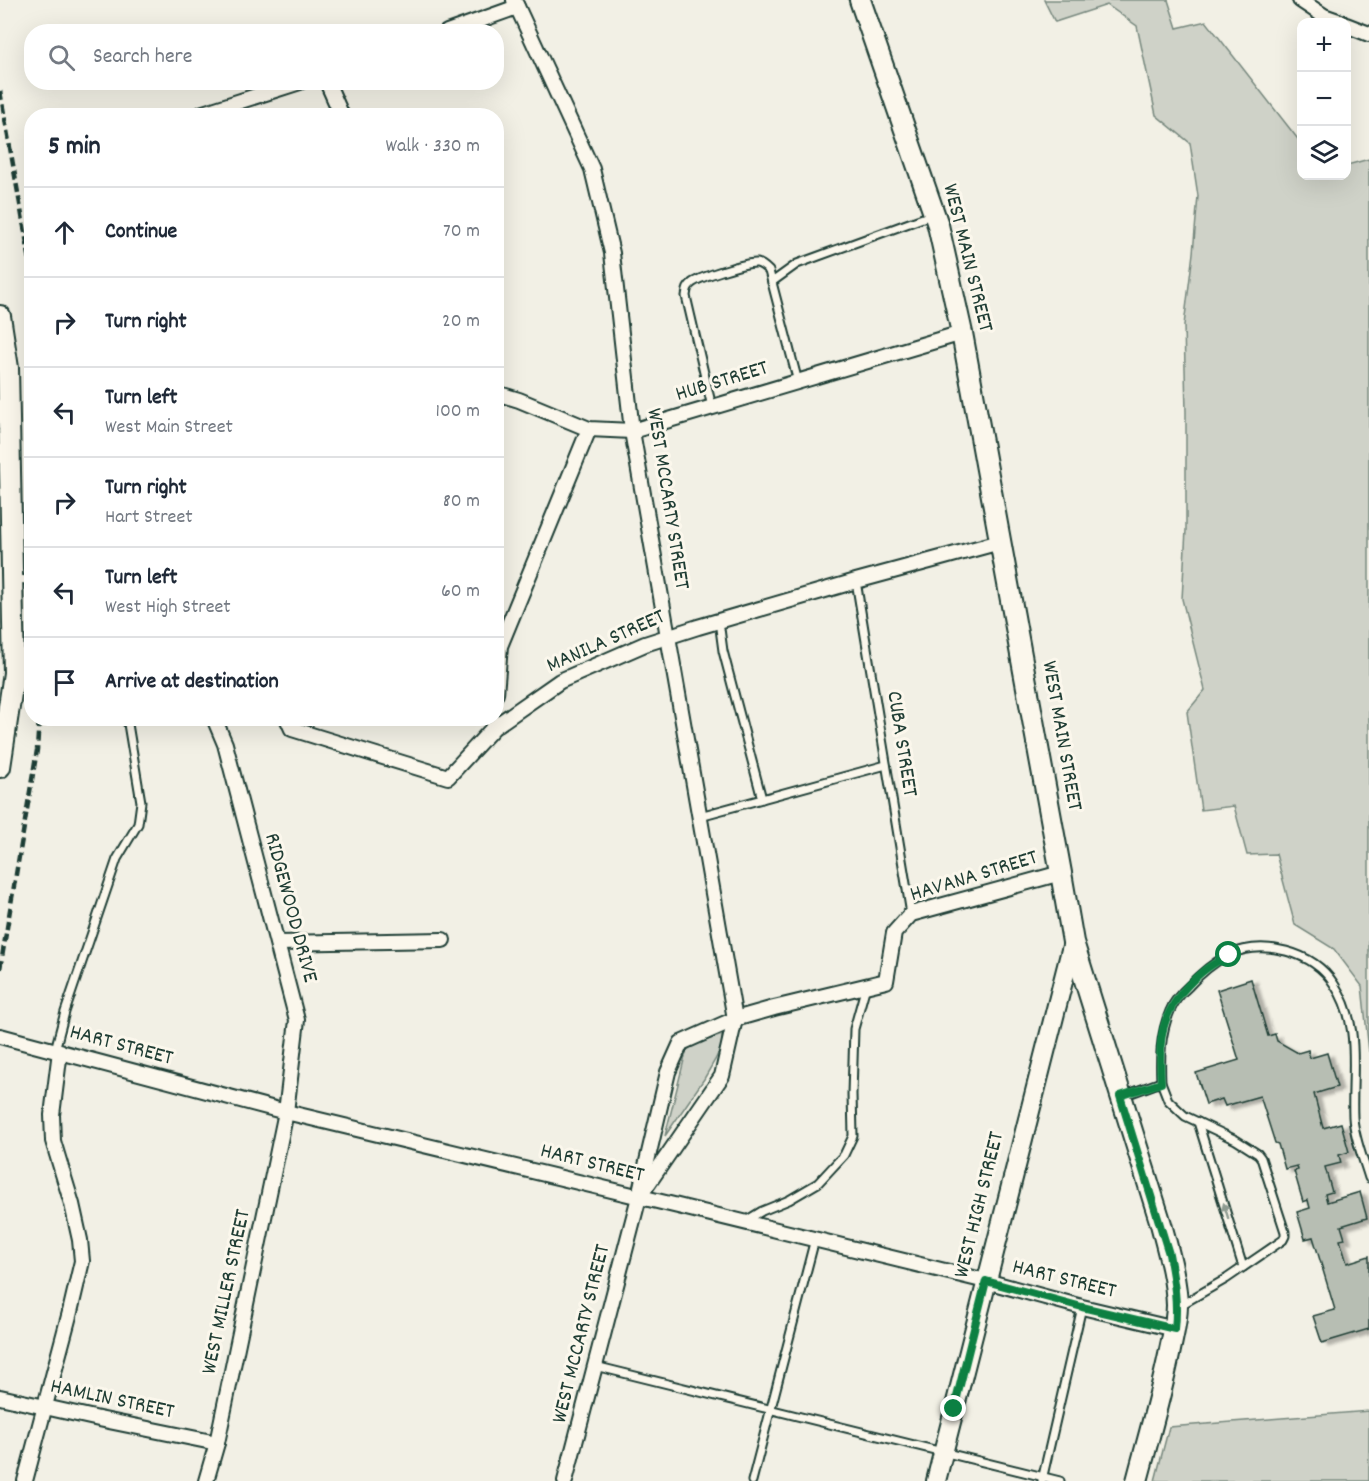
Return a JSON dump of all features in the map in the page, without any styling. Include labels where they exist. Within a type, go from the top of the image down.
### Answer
[{"type":"main road","name":"WEST MAIN STREET","points":[[860,0],[938,225],[962,333],[1073,942],[1169,1254],[1174,1280],[1177,1307],[1175,1329],[1137,1481]]},
{"type":"main road","points":[[0,316],[8,368],[4,398],[9,555],[22,579],[14,673],[0,767]]},
{"type":"street","points":[[1300,0],[1331,18]]},
{"type":"street","points":[[466,24],[515,3]]},
{"type":"street","name":"WEST MCCARTY STREET","points":[[515,3],[592,169],[612,253],[632,431],[735,1019],[722,1076],[639,1197]]},
{"type":"street","points":[[1351,27],[1369,34]]},
{"type":"street","points":[[219,108],[275,90]]},
{"type":"street","points":[[331,90],[338,108]]},
{"type":"street","name":"HUB STREET","points":[[504,395],[589,429],[632,431],[962,333]]},
{"type":"street","points":[[504,636],[589,429]]},
{"type":"street","name":"MANILA STREET","points":[[504,717],[560,681],[645,644],[856,580],[1000,542]]},
{"type":"street","name":"RIDGEWOOD DRIVE","points":[[217,726],[225,744],[297,1020],[286,1112]]},
{"type":"street","name":"MANILA STREET","points":[[296,726],[448,777],[491,726]]},
{"type":"street","name":"HAVANA STREET","points":[[735,1019],[886,981],[894,933],[911,914],[1061,873]]},
{"type":"street","points":[[278,943],[443,940]]},
{"type":"street","name":"WEST HIGH STREET","points":[[936,1481],[1073,942]]},
{"type":"street","name":"WEST MCCARTY STREET","points":[[565,1481],[639,1197],[668,1072],[681,1042],[735,1019]]},
{"type":"street","name":"HART STREET","points":[[0,1036],[286,1112],[815,1239],[1175,1329]]},
{"type":"street","points":[[24,1481],[82,1261],[74,1213],[54,1141],[52,1115],[58,1051]]},
{"type":"street","name":"WEST MILLER STREET","points":[[206,1481],[217,1443],[286,1112]]},
{"type":"street","name":"HAMLIN STREET","points":[[0,1397],[217,1443]]},
{"type":"lane","points":[[772,282],[797,264],[934,214]]},
{"type":"lane","points":[[712,407],[686,296],[687,289],[697,280],[739,266],[754,262],[769,271],[798,382]]},
{"type":"lane","name":"CUBA STREET","points":[[856,580],[911,914]]},
{"type":"lane","points":[[719,621],[723,651],[762,799]]},
{"type":"lane","points":[[58,1051],[65,1012],[117,859],[138,824],[141,802],[128,726]]},
{"type":"lane","points":[[700,816],[886,765]]},
{"type":"lane","points":[[1177,1307],[1226,1279],[1283,1240],[1285,1236],[1264,1165],[1258,1154],[1236,1140],[1185,1116],[1168,1100],[1161,1083],[1162,1035],[1170,1010],[1202,972],[1229,955],[1264,948],[1304,957],[1320,968],[1333,982],[1342,998],[1351,1025],[1355,1060],[1353,1118],[1369,1178]]},
{"type":"lane","points":[[744,1222],[818,1183],[844,1155],[853,1136],[854,1029],[866,986]]},
{"type":"lane","points":[[1120,1096],[1161,1083]]},
{"type":"lane","points":[[1198,1122],[1243,1267]]},
{"type":"lane","points":[[752,1481],[815,1239]]},
{"type":"lane","points":[[1043,1479],[1082,1307]]},
{"type":"lane","points":[[595,1366],[944,1452],[1043,1479],[1060,1481]]},
{"type":"shaded area","points":[[1044,0],[1168,0],[1177,28],[1206,21],[1297,138],[1297,180],[1351,180],[1351,164],[1369,159],[1369,1052],[1362,986],[1334,949],[1295,925],[1276,854],[1247,855],[1234,806],[1201,810],[1187,712],[1205,690],[1182,599],[1186,530],[1184,325],[1198,196],[1190,143],[1156,115],[1137,26],[1107,5],[1055,22]]},
{"type":"shaded area","points":[[722,1035],[722,1045],[715,1060],[665,1136],[686,1052],[692,1045]]},
{"type":"shaded area","points":[[1369,1411],[1369,1481],[1155,1481],[1169,1427]]},
{"type":"building","points":[[1251,979],[1268,1036],[1275,1034],[1277,1041],[1298,1053],[1308,1050],[1310,1058],[1327,1053],[1337,1087],[1314,1094],[1323,1128],[1341,1123],[1349,1152],[1339,1155],[1341,1163],[1325,1167],[1332,1192],[1325,1194],[1327,1202],[1360,1192],[1367,1218],[1341,1226],[1345,1239],[1340,1240],[1347,1263],[1369,1256],[1369,1329],[1322,1343],[1313,1316],[1335,1310],[1313,1237],[1305,1239],[1297,1212],[1310,1208],[1308,1200],[1303,1202],[1294,1171],[1298,1170],[1297,1166],[1285,1169],[1260,1096],[1225,1106],[1222,1099],[1206,1104],[1196,1073],[1239,1060],[1217,990]]},
{"type":"railway","points":[[0,91],[24,227]]},
{"type":"railway","points":[[0,969],[37,750],[38,726]]},
{"type":"route","points":[[954,1409],[986,1281],[1175,1329],[1177,1307],[1169,1254],[1120,1096],[1161,1083],[1162,1035],[1170,1010],[1202,972],[1229,955]]}]
